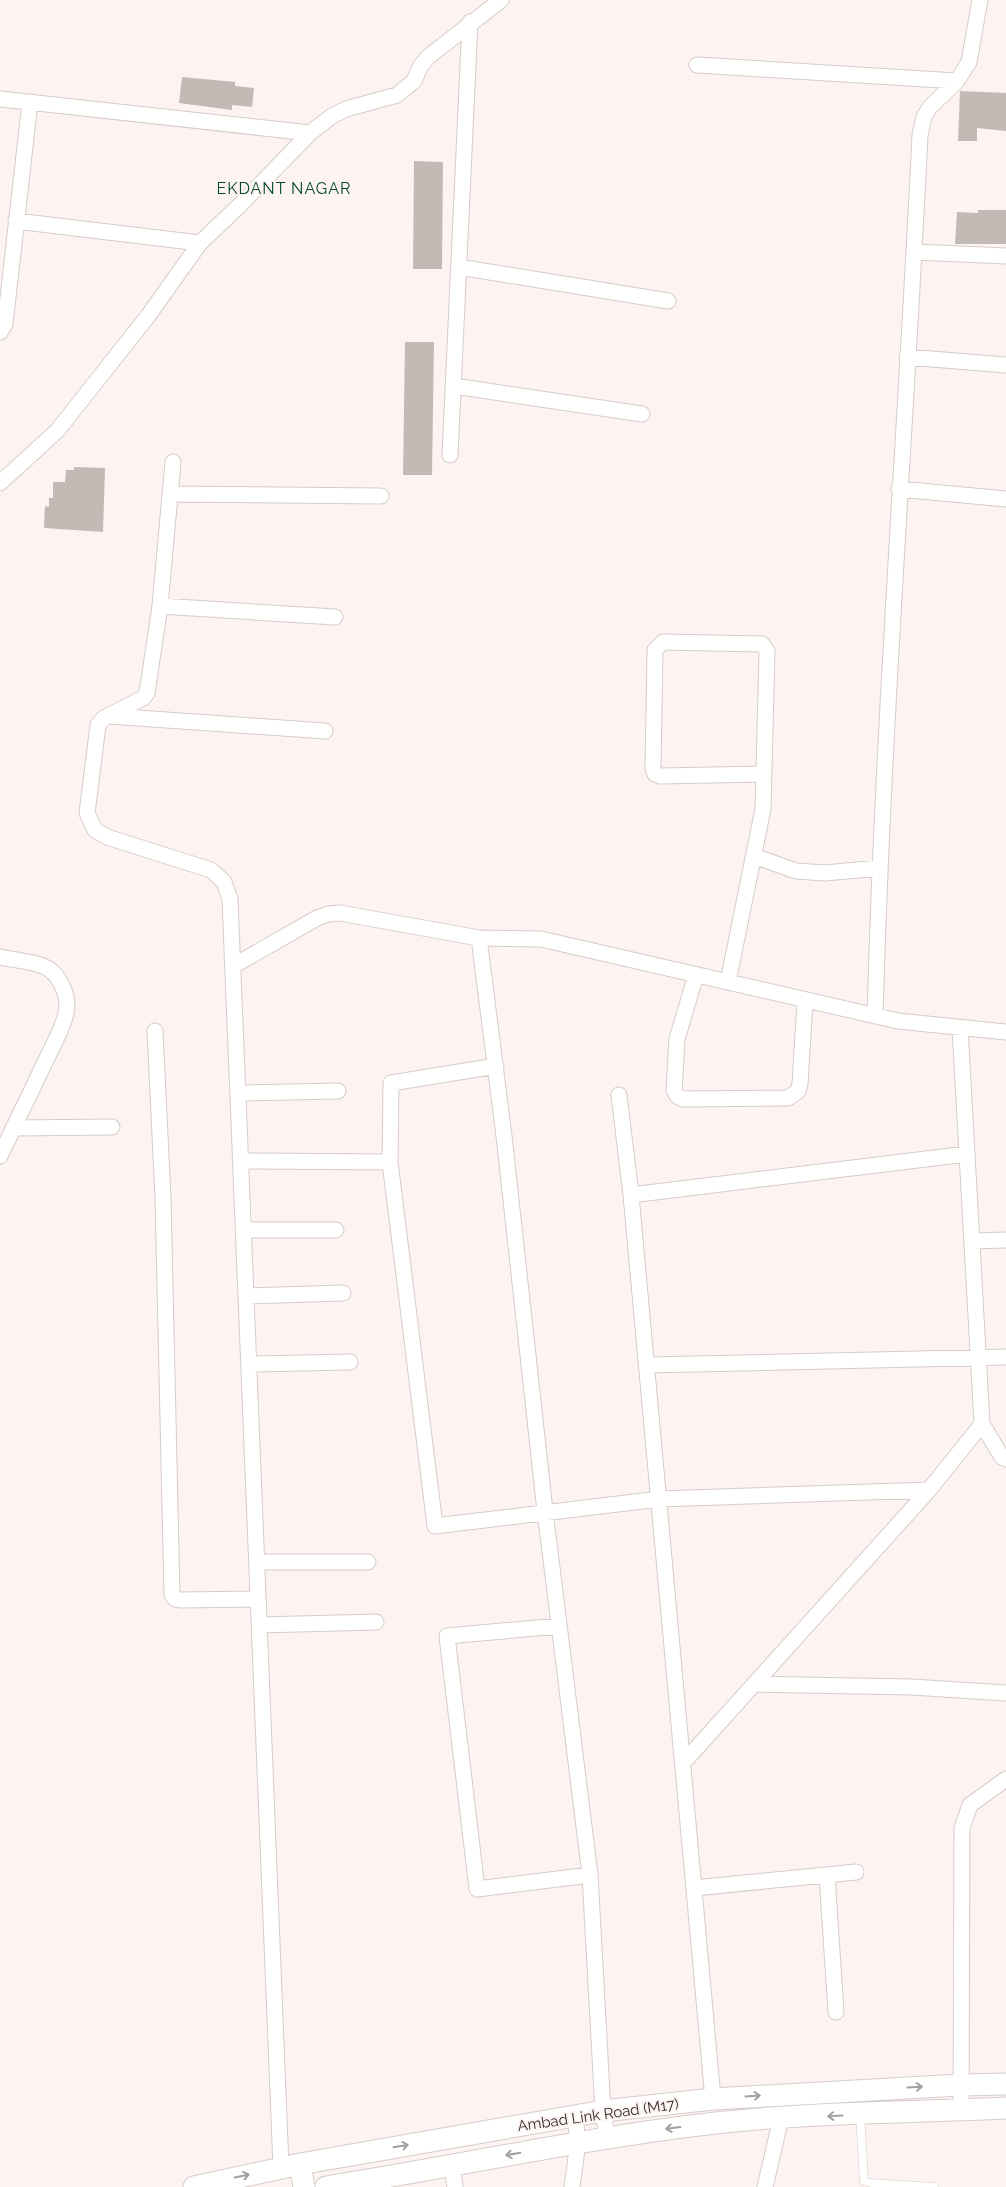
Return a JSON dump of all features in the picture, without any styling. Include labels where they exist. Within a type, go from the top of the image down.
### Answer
[{"type":"main road","name":"Ambad Link Road (M17)","points":[[194,2187],[291,2166],[603,2111],[713,2099],[1006,2084]]},
{"type":"main road","name":"Ambad Link Road (M17)","points":[[326,2187],[366,2184],[452,2164],[607,2137],[707,2124],[781,2118],[1006,2108]]},
{"type":"main road","points":[[291,2166],[304,2187]]},
{"type":"street","points":[[0,483],[57,431],[148,316],[200,242],[242,204],[310,133],[346,108],[398,95],[414,80],[420,66],[428,57],[470,22],[501,0]]},
{"type":"street","points":[[876,1016],[879,868],[899,489],[915,252],[920,135],[924,117],[930,107],[957,82],[970,62],[980,0]]},
{"type":"street","points":[[450,455],[470,22]]},
{"type":"street","points":[[697,65],[957,82]]},
{"type":"street","points":[[0,98],[310,133]]},
{"type":"street","points":[[0,332],[5,324],[30,102]]},
{"type":"street","points":[[16,221],[200,242]]},
{"type":"street","points":[[915,252],[1006,256]]},
{"type":"street","points":[[459,267],[668,301]]},
{"type":"street","points":[[907,357],[1006,365]]},
{"type":"street","points":[[454,386],[642,414]]},
{"type":"street","points":[[173,462],[160,606],[148,693],[143,698],[101,721],[96,731],[87,806],[91,824],[95,830],[107,837],[204,866],[218,875],[224,882],[230,899],[259,1625],[291,2166]]},
{"type":"street","points":[[899,489],[1006,499]]},
{"type":"street","points":[[170,494],[381,496]]},
{"type":"street","points":[[160,606],[335,617]]},
{"type":"street","points":[[728,982],[763,809],[764,774],[767,651],[762,644],[663,642],[659,645],[655,650],[653,769],[655,774],[660,776],[764,774]]},
{"type":"street","points":[[108,716],[325,731]]},
{"type":"street","points":[[754,856],[796,871],[825,872],[879,868]]},
{"type":"street","points":[[233,966],[295,930],[328,914],[351,914],[480,938],[541,939],[898,1021],[1006,1032]]},
{"type":"street","points":[[480,938],[545,1511],[590,1875],[603,2111],[607,2137]]},
{"type":"street","points":[[0,957],[44,966],[56,976],[66,997],[67,1012],[60,1031],[0,1156]]},
{"type":"street","points":[[696,975],[676,1051],[674,1090],[677,1096],[683,1099],[788,1098],[794,1096],[800,1084],[805,1000]]},
{"type":"street","points":[[960,1028],[982,1424],[1002,1457],[1006,1459]]},
{"type":"street","points":[[155,1031],[163,1198],[171,1590],[175,1599],[180,1600],[258,1599]]},
{"type":"street","points":[[496,1066],[390,1084],[390,1162],[435,1526],[545,1511],[659,1499],[929,1490]]},
{"type":"street","points":[[238,1093],[338,1091]]},
{"type":"street","points":[[619,1094],[631,1195],[647,1365],[713,2099]]},
{"type":"street","points":[[13,1128],[112,1127]]},
{"type":"street","points":[[631,1195],[967,1154]]},
{"type":"street","points":[[241,1161],[390,1162]]},
{"type":"street","points":[[244,1230],[336,1230]]},
{"type":"street","points":[[972,1241],[1006,1240]]},
{"type":"street","points":[[246,1296],[342,1293]]},
{"type":"street","points":[[647,1365],[1006,1357]]},
{"type":"street","points":[[249,1364],[350,1362]]},
{"type":"street","points":[[683,1763],[929,1490],[982,1424]]},
{"type":"street","points":[[257,1562],[368,1562]]},
{"type":"street","points":[[259,1625],[376,1622]]},
{"type":"street","points":[[560,1626],[447,1636],[477,1889],[590,1875]]},
{"type":"street","points":[[755,1684],[912,1687],[1006,1693]]},
{"type":"street","points":[[961,2111],[962,1828],[970,1805],[1006,1779]]},
{"type":"street","points":[[694,1888],[856,1872]]},
{"type":"street","points":[[827,1875],[836,2012]]},
{"type":"street","points":[[572,2187],[578,2142],[575,2116]]},
{"type":"street","points":[[765,2187],[781,2118]]},
{"type":"street","points":[[452,2164],[455,2187]]},
{"type":"lane","points":[[860,2114],[864,2181],[934,2187]]},
{"type":"building","points":[[182,77],[235,82],[235,86],[254,88],[252,107],[232,105],[232,110],[179,103]]},
{"type":"building","points":[[960,91],[1006,93],[1006,131],[977,128],[977,141],[958,141]]},
{"type":"building","points":[[414,161],[443,162],[442,269],[413,269]]},
{"type":"building","points":[[978,210],[1006,210],[1006,244],[955,244],[957,212],[978,213]]},
{"type":"building","points":[[405,342],[434,342],[432,475],[403,475]]},
{"type":"building","points":[[74,467],[105,468],[103,532],[44,528],[45,506],[49,507],[49,498],[53,498],[53,482],[65,482],[66,470],[74,470]]},
{"type":"district","name":"EKDANT NAGAR","points":[[284,188]]}]
